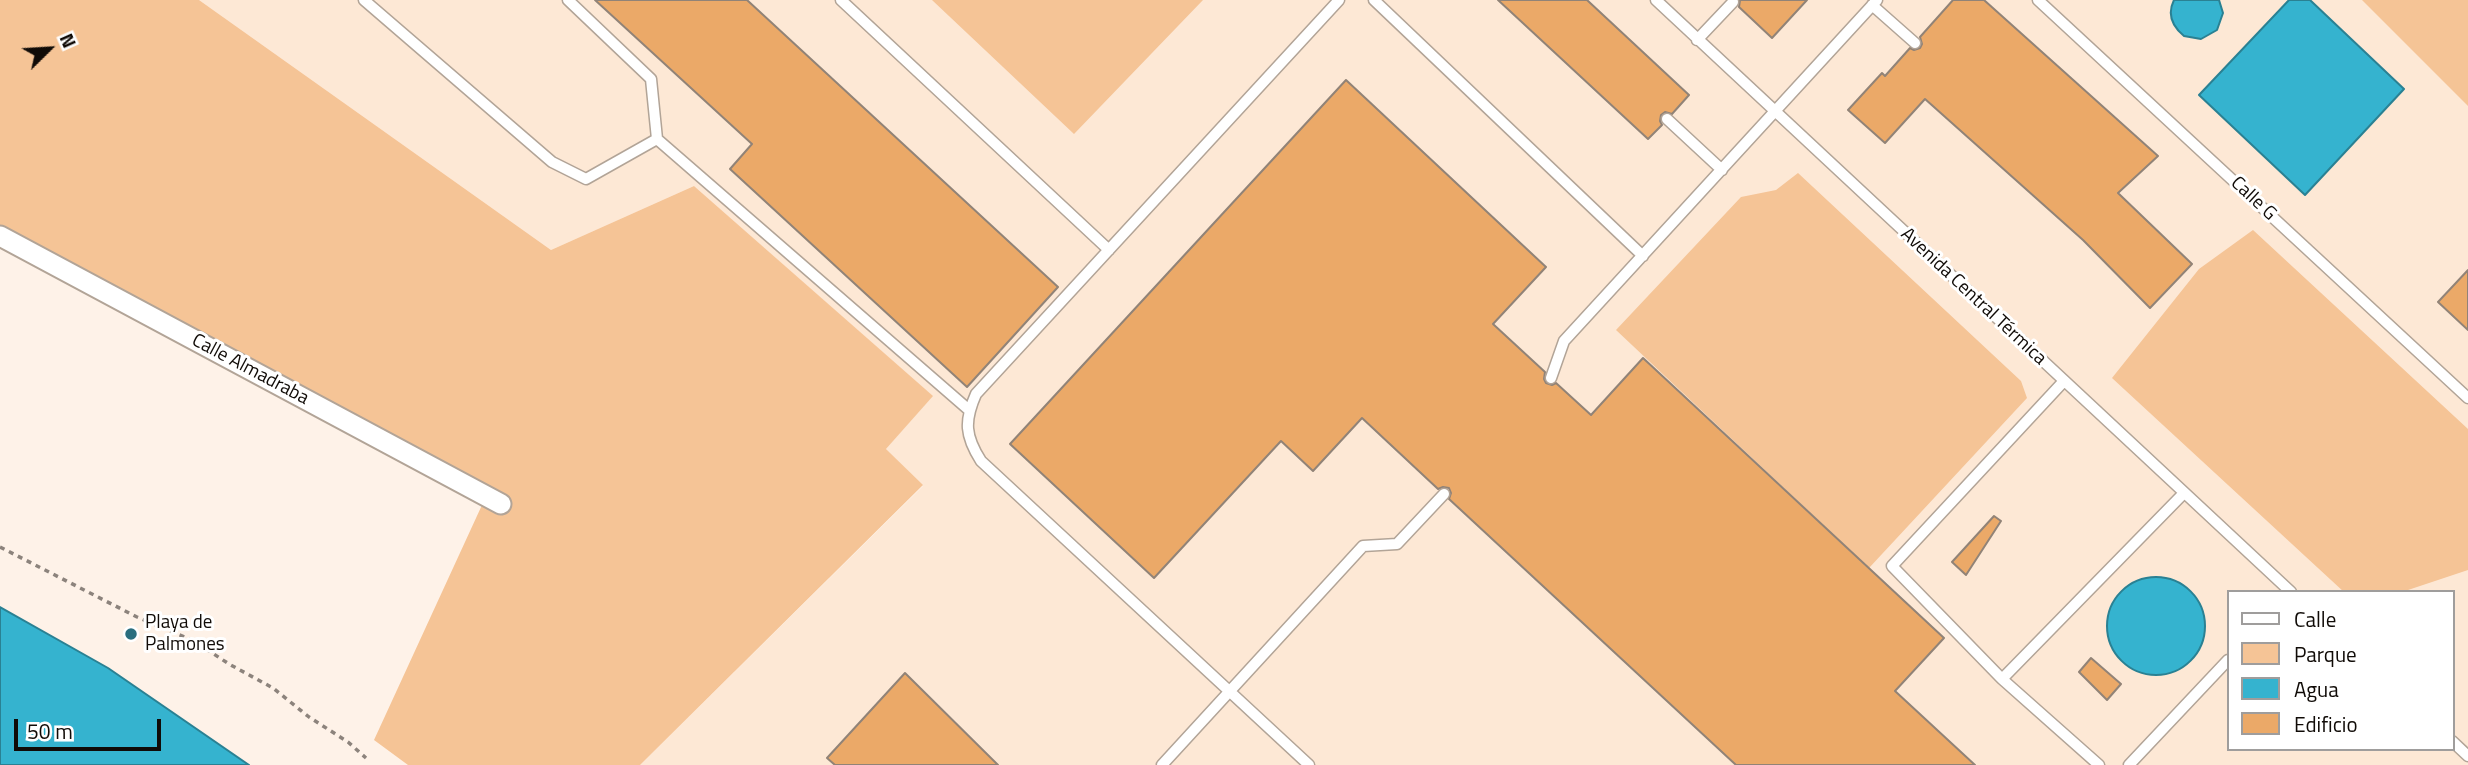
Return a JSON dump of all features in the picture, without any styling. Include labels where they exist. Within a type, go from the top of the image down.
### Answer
[{"type":"street","name":"Calle Almadraba","points":[[0,236],[501,504]]},
{"type":"lane","points":[[364,0],[552,162],[586,179],[657,139]]},
{"type":"lane","points":[[568,0],[651,79],[657,139],[969,410]]},
{"type":"lane","points":[[841,0],[1109,250]]},
{"type":"lane","points":[[1309,765],[981,461],[971,446],[967,428],[969,410],[976,394],[1339,0]]},
{"type":"lane","points":[[1374,0],[1643,256]]},
{"type":"lane","name":"Avenida Central Térmica","points":[[1656,0],[2289,590]]},
{"type":"lane","name":"Calle G","points":[[2038,0],[2468,398]]},
{"type":"lane","points":[[1698,40],[1733,2]]},
{"type":"lane","points":[[1551,378],[1564,341],[1874,3],[1915,43]]},
{"type":"lane","points":[[1667,119],[1722,170]]},
{"type":"lane","points":[[2064,381],[1892,566],[2002,680],[2099,765]]},
{"type":"lane","points":[[2002,680],[2184,493]]},
{"type":"lane","points":[[1162,765],[1363,546],[1397,544],[1444,494]]},
{"type":"lane","points":[[2129,765],[2226,662]]},
{"type":"lane","points":[[2454,743],[2468,756]]},
{"type":"path","points":[[0,547],[137,617],[194,641],[229,664],[274,688],[366,758]]},
{"type":"shaded area","points":[[199,0],[2468,0],[2468,765],[640,765],[923,486],[886,449],[932,396],[694,186],[551,250]]},
{"type":"green space","points":[[0,0],[199,0],[551,250],[694,186],[933,396],[886,449],[923,485],[640,765],[408,765],[374,740],[482,505],[165,324],[0,236]]},
{"type":"green space","points":[[932,0],[1203,0],[1074,134]]},
{"type":"green space","points":[[2362,0],[2468,0],[2468,106]]},
{"type":"green space","points":[[1798,173],[2021,381],[2027,398],[1869,568],[1616,330],[1741,197],[1776,190]]},
{"type":"green space","points":[[2253,230],[2468,429],[2468,570],[2408,590],[2342,590],[2112,378],[2199,269]]},
{"type":"water","points":[[2174,0],[2219,0],[2223,13],[2217,30],[2201,39],[2184,36],[2172,20]]},
{"type":"water","points":[[2289,0],[2310,0],[2404,89],[2305,195],[2199,95]]},
{"type":"water","points":[[2156,577],[2175,580],[2191,591],[2202,607],[2205,626],[2202,645],[2191,661],[2175,672],[2156,675],[2137,672],[2121,661],[2110,645],[2107,626],[2110,607],[2121,591],[2137,580]]},
{"type":"water","points":[[0,607],[108,668],[249,765],[0,765]]},
{"type":"building","points":[[595,0],[747,0],[1058,287],[967,387],[730,169],[752,144]]},
{"type":"building","points":[[1498,0],[1587,0],[1689,95],[1672,114],[1665,112],[1661,115],[1662,125],[1648,139]]},
{"type":"building","points":[[1740,0],[1807,0],[1772,38],[1739,7]]},
{"type":"building","points":[[1953,0],[1984,0],[2158,156],[2118,193],[2192,264],[2150,308],[2083,240],[1925,99],[1885,143],[1848,110],[1882,73],[1885,76],[1910,48],[1920,48],[1920,37]]},
{"type":"building","points":[[1346,80],[1546,267],[1493,324],[1545,372],[1546,383],[1556,383],[1591,415],[1643,358],[1944,638],[1895,691],[1975,765],[1736,765],[1449,499],[1449,488],[1438,489],[1362,418],[1313,471],[1281,441],[1154,578],[1010,444]]},
{"type":"building","points":[[2468,270],[2468,330],[2438,302]]},
{"type":"building","points":[[1994,516],[2001,521],[1966,575],[1952,562]]},
{"type":"building","points":[[2091,658],[2121,684],[2107,700],[2079,672]]},
{"type":"building","points":[[905,673],[998,765],[835,765],[827,758]]},
{"type":"place","name":"Playa de Palmones","points":[[131,634]]}]
